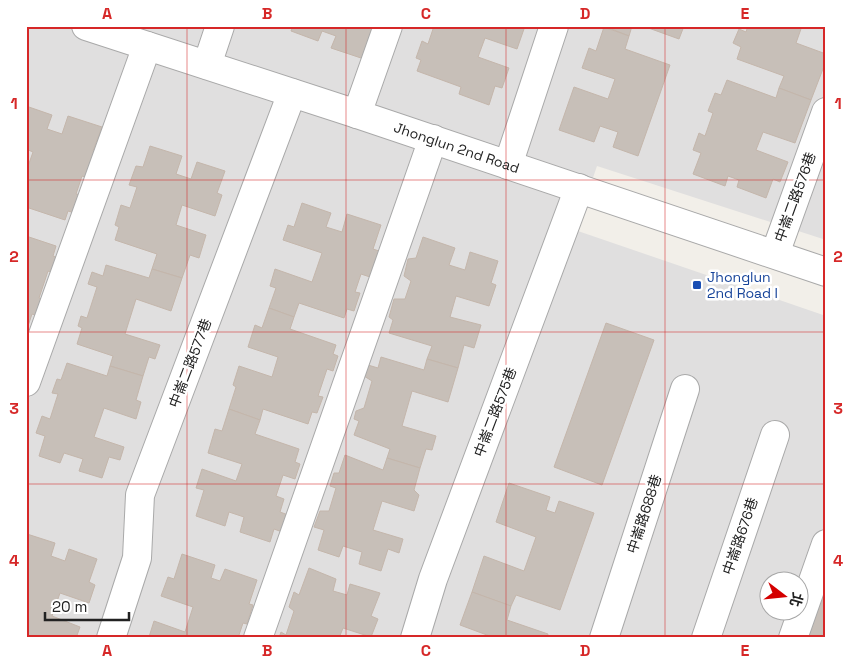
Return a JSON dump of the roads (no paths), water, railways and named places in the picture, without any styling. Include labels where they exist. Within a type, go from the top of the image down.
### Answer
[{"type":"street","name":"Jhonglun 2nd Road","points":[[86,26],[433,139],[826,272]]},
{"type":"street","points":[[207,65],[220,26]]},
{"type":"street","points":[[357,114],[388,26]]},
{"type":"street","points":[[508,164],[554,26]]},
{"type":"street","points":[[26,382],[147,46]]},
{"type":"street","name":"中崙二路577巷","points":[[111,638],[137,558],[140,494],[292,93]]},
{"type":"street","name":"中崙二路576巷","points":[[775,254],[826,112]]},
{"type":"street","points":[[258,638],[433,139]]},
{"type":"street","name":"中崙二路575巷","points":[[415,638],[433,579],[579,188]]},
{"type":"street","name":"中崙路688巷","points":[[604,638],[685,389]]},
{"type":"street","name":"中崙路676巷","points":[[706,638],[775,434]]},
{"type":"street","points":[[793,638],[826,544]]},
{"type":"place","name":"Jhonglun 2nd Road I","points":[[697,285]]}]
